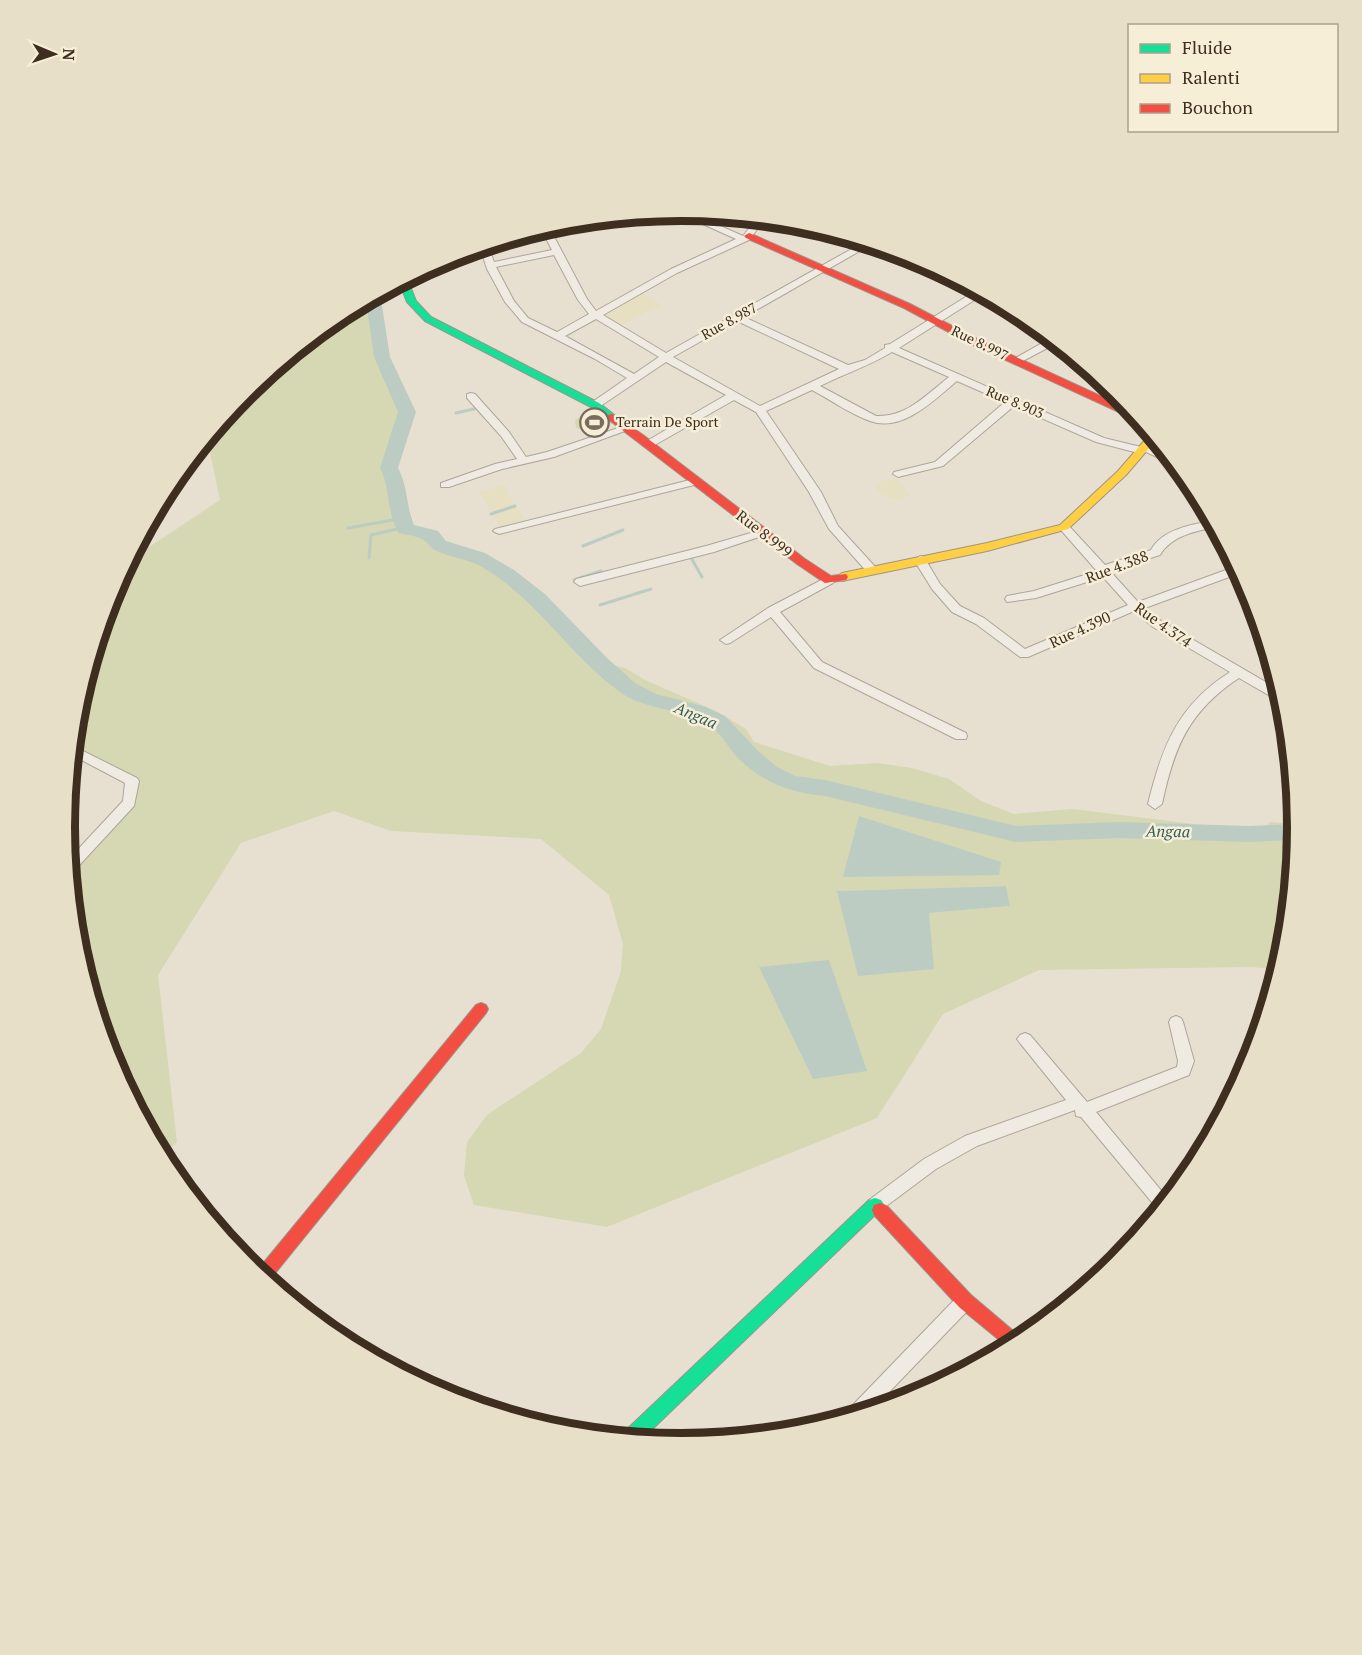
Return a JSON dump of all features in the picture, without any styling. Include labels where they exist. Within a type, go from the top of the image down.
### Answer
[{"type":"street","points":[[708,222],[746,238]]},
{"type":"street","points":[[556,336],[674,271],[746,238],[755,226]]},
{"type":"street","points":[[550,236],[582,300],[595,314],[760,411],[814,492],[833,527],[872,570]]},
{"type":"street","name":"Rue 8.997","points":[[746,238],[907,306],[1015,361],[1118,408]]},
{"type":"street","name":"Rue 8.987","points":[[595,405],[666,357],[858,248]]},
{"type":"street","points":[[491,265],[558,251]]},
{"type":"street","points":[[487,254],[519,314],[535,327],[600,357],[634,378]]},
{"type":"street","name":"Rue 8.999","points":[[406,288],[412,302],[428,319],[595,405],[698,481],[761,533],[829,580]]},
{"type":"street","points":[[760,411],[811,385],[869,362],[889,347],[972,296]]},
{"type":"street","points":[[737,317],[847,369]]},
{"type":"street","points":[[1015,361],[1046,344]]},
{"type":"street","name":"Rue 8.903","points":[[889,347],[1107,442],[1147,445]]},
{"type":"street","points":[[811,385],[864,414],[883,420],[911,413],[955,377]]},
{"type":"street","points":[[649,444],[734,395]]},
{"type":"street","points":[[471,396],[505,434],[524,461]]},
{"type":"street","points":[[898,474],[939,464],[1013,401]]},
{"type":"street","points":[[445,485],[505,464],[524,461],[628,428]]},
{"type":"street","points":[[726,640],[772,611],[829,580],[1064,527],[1082,513],[1147,445]]},
{"type":"street","points":[[499,531],[698,481]]},
{"type":"street","name":"Rue 4.388","points":[[1011,599],[1088,579],[1098,575],[1102,570],[1155,552],[1161,542],[1195,527],[1207,525]]},
{"type":"street","name":"Rue 4.374","points":[[1064,527],[1135,606],[1157,624],[1271,691]]},
{"type":"street","points":[[580,582],[710,549],[761,533]]},
{"type":"street","name":"Rue 4.390","points":[[920,560],[936,586],[956,609],[980,621],[1023,654],[1135,606],[1195,587],[1231,572]]},
{"type":"street","points":[[772,611],[818,665],[961,736]]},
{"type":"street","points":[[1155,804],[1164,761],[1179,727],[1211,690],[1238,673]]},
{"type":"street","points":[[76,859],[129,803],[132,781],[79,755]]},
{"type":"street","points":[[267,1270],[481,1009]]},
{"type":"street","points":[[637,1432],[875,1205],[930,1164],[971,1141],[1184,1071],[1186,1061],[1176,1022]]},
{"type":"street","points":[[1025,1040],[1159,1200]]},
{"type":"street","points":[[875,1205],[965,1301],[1008,1337]]},
{"type":"street","points":[[865,1404],[965,1301]]},
{"type":"shaded area","points":[[640,292],[662,305],[620,325],[596,314]]},
{"type":"shaded area","points":[[895,478],[911,495],[898,500],[880,494],[875,483]]},
{"type":"shaded area","points":[[505,485],[516,507],[526,520],[501,528],[479,492]]},
{"type":"shaded area","points":[[859,816],[1001,862],[999,875],[843,877]]},
{"type":"shaded area","points":[[1006,886],[1010,906],[929,913],[934,969],[858,976],[837,891]]},
{"type":"shaded area","points":[[829,960],[867,1071],[813,1079],[759,967]]},
{"type":"green space","points":[[375,305],[382,357],[407,412],[389,468],[398,489],[400,514],[408,531],[431,535],[434,542],[445,549],[478,556],[493,565],[541,600],[596,661],[625,668],[647,681],[716,711],[746,729],[754,742],[830,766],[878,763],[912,768],[949,779],[981,801],[1014,814],[1072,809],[1267,833],[1269,822],[1287,823],[1282,907],[1270,969],[1252,967],[1039,970],[943,1014],[877,1118],[607,1227],[474,1205],[464,1176],[467,1142],[488,1114],[581,1053],[601,1029],[621,971],[623,944],[609,895],[541,839],[391,831],[334,811],[241,843],[158,975],[177,1142],[169,1151],[137,1096],[107,1022],[87,946],[76,867],[76,860],[105,831],[137,777],[79,757],[87,709],[107,633],[140,553],[220,500],[209,448],[252,399],[281,372],[344,324]],"holes":[[[1006,886],[1010,906],[929,913],[837,891]]]},
{"type":"green space","name":"Terrain De Sport","points":[[590,411],[614,423],[592,432],[576,428],[575,420]]},
{"type":"waterway","name":"Angaa","points":[[375,305],[382,357],[407,412],[389,468],[396,481],[400,514],[406,529],[431,535],[445,548],[478,557],[501,570],[538,598],[601,664],[628,688],[649,699],[696,711],[718,721],[751,758],[779,778],[800,785],[825,788],[1016,834],[1118,830],[1249,834],[1287,832]]},
{"type":"waterway","points":[[456,413],[478,408]]},
{"type":"waterway","points":[[491,514],[515,506]]},
{"type":"waterway","points":[[348,528],[393,520]]},
{"type":"waterway","points":[[369,558],[371,535],[397,529]]},
{"type":"waterway","points":[[583,546],[623,530]]},
{"type":"waterway","points":[[689,554],[702,577]]},
{"type":"waterway","points":[[574,580],[601,571]]},
{"type":"waterway","points":[[600,605],[651,589]]},
{"type":"traffic: fast","points":[[406,288],[412,302],[428,319],[595,405],[612,417]]},
{"type":"traffic: fast","points":[[637,1432],[875,1205],[880,1210]]},
{"type":"traffic: slow","points":[[842,577],[987,547],[1064,527],[1122,473],[1149,442]]},
{"type":"traffic: jam","points":[[749,236],[907,306],[975,342],[1118,408]]},
{"type":"traffic: jam","points":[[612,417],[801,561],[829,580],[842,577]]},
{"type":"traffic: jam","points":[[267,1270],[481,1009]]},
{"type":"traffic: jam","points":[[880,1210],[965,1301],[1008,1337]]},
{"type":"place","name":"Terrain De Sport","points":[[595,422]]}]
